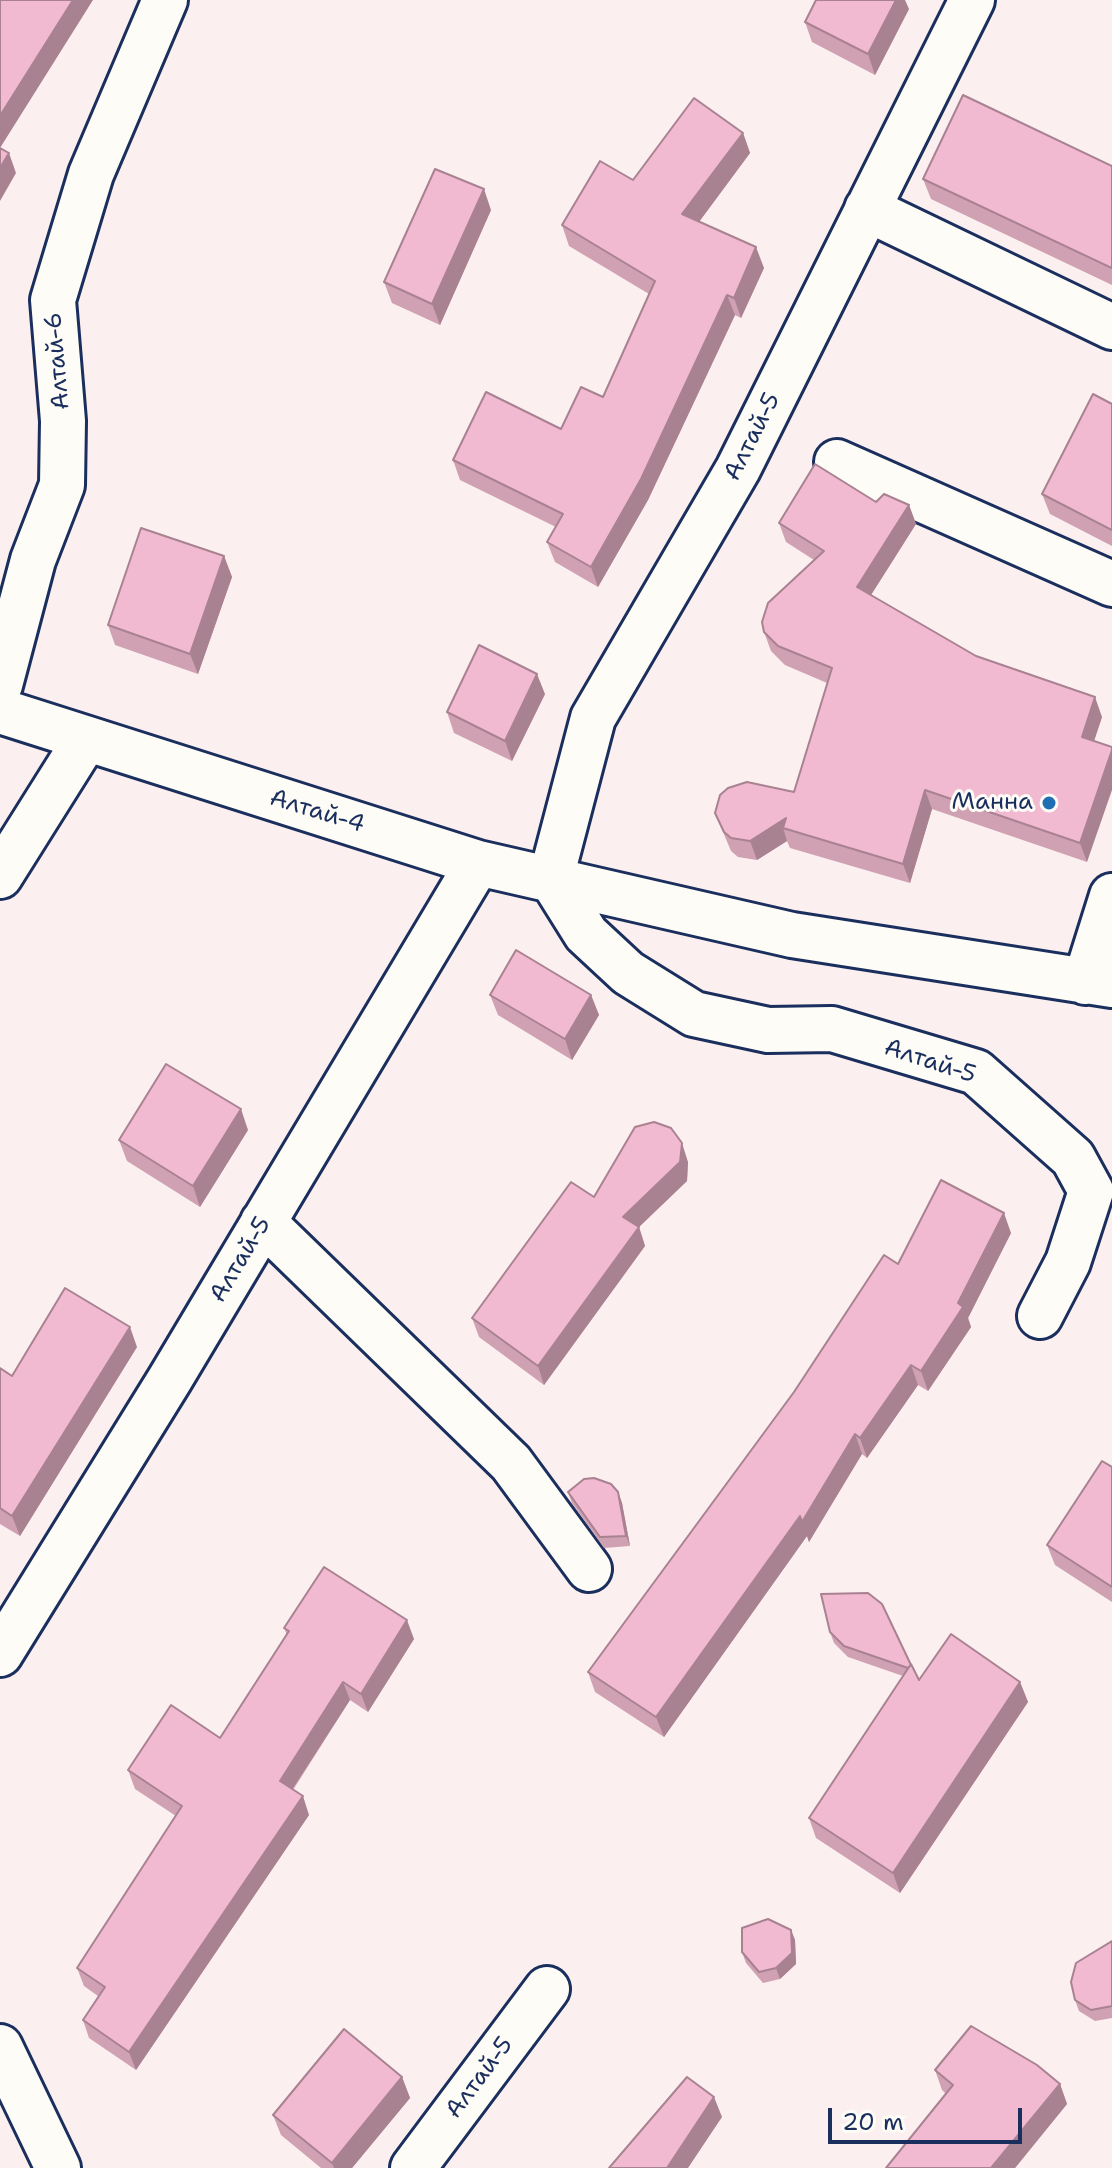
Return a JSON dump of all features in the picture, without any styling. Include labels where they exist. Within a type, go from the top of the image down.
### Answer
[{"type":"street","name":"Алтай-6","points":[[0,685],[33,560],[62,485],[63,421],[53,300],[91,174],[165,0]]},
{"type":"street","name":"Алтай-5","points":[[972,0],[738,469],[593,718],[551,878],[586,934],[628,973],[694,1014],[768,1030],[832,1029],[976,1072],[1062,1148],[1073,1158],[1091,1191],[1068,1262],[1040,1316]]},
{"type":"street","points":[[867,209],[1112,327]]},
{"type":"street","points":[[837,462],[1112,584]]},
{"type":"street","name":"Алтай-4","points":[[0,711],[478,863],[551,878]]},
{"type":"street","points":[[0,876],[86,739]]},
{"type":"street","name":"Алтай-5","points":[[0,1654],[478,863]]},
{"type":"street","points":[[551,878],[792,935],[1099,983],[1112,896]]},
{"type":"street","points":[[263,1222],[511,1463],[589,1569]]},
{"type":"street","name":"Алтай-5","points":[[413,2168],[547,1989]]},
{"type":"street","points":[[0,2047],[58,2168]]},
{"type":"building","points":[[0,0],[73,0],[0,116]]},
{"type":"building","points":[[816,0],[896,0],[868,54],[805,22]]},
{"type":"building","points":[[963,95],[1112,166],[1112,268],[923,179]]},
{"type":"building","points":[[694,98],[743,133],[682,214],[756,247],[734,298],[727,295],[641,479],[591,567],[547,542],[563,514],[453,460],[486,392],[561,429],[581,387],[603,397],[655,281],[562,225],[600,161],[633,180]]},
{"type":"building","points":[[0,148],[9,153],[0,168]]},
{"type":"building","points":[[435,169],[484,189],[432,304],[384,282]]},
{"type":"building","points":[[1093,394],[1112,404],[1112,530],[1042,494]]},
{"type":"building","points":[[815,464],[876,502],[884,494],[909,505],[857,587],[976,656],[1095,697],[1082,737],[1112,747],[1112,750],[1080,843],[925,790],[903,864],[783,828],[786,818],[750,841],[731,838],[724,832],[715,813],[720,795],[728,788],[747,782],[794,792],[832,668],[778,646],[764,632],[762,622],[768,603],[824,551],[779,523]]},
{"type":"building","points":[[141,528],[224,556],[190,654],[108,625]]},
{"type":"building","points":[[479,645],[537,674],[505,741],[447,712]]},
{"type":"building","points":[[516,950],[591,995],[565,1039],[490,995]]},
{"type":"building","points":[[166,1064],[241,1109],[193,1186],[119,1140]]},
{"type":"building","points":[[654,1122],[671,1128],[682,1143],[680,1162],[623,1217],[639,1227],[538,1366],[472,1318],[571,1182],[594,1197],[635,1127]]},
{"type":"building","points":[[941,1180],[1004,1213],[958,1303],[963,1307],[921,1371],[911,1365],[860,1438],[855,1434],[802,1522],[800,1516],[656,1717],[588,1672],[794,1392],[884,1255],[898,1264]]},
{"type":"building","points":[[65,1288],[130,1327],[12,1516],[0,1508],[0,1368],[12,1376]]},
{"type":"building","points":[[1102,1461],[1112,1467],[1112,1587],[1047,1545]]},
{"type":"building","points":[[594,1478],[611,1484],[618,1492],[626,1536],[600,1537],[568,1492],[584,1479]]},
{"type":"building","points":[[324,1567],[407,1620],[361,1694],[343,1682],[280,1781],[303,1796],[129,2052],[83,2020],[105,1987],[77,1968],[182,1806],[128,1770],[171,1705],[220,1738],[289,1631],[284,1628]]},
{"type":"building","points":[[868,1593],[882,1604],[911,1665],[908,1668],[844,1646],[830,1632],[821,1594]]},
{"type":"building","points":[[951,1634],[1020,1682],[893,1873],[809,1818],[911,1664],[919,1680]]},
{"type":"building","points":[[768,1919],[791,1930],[792,1953],[776,1968],[759,1972],[742,1952],[742,1928]]},
{"type":"building","points":[[1112,1941],[1112,2006],[1091,2010],[1075,2000],[1071,1982],[1076,1963]]},
{"type":"building","points":[[971,2026],[1037,2065],[1060,2084],[991,2168],[886,2168],[953,2085],[935,2070]]},
{"type":"building","points":[[344,2029],[402,2077],[332,2163],[273,2115]]},
{"type":"building","points":[[687,2077],[714,2097],[667,2168],[609,2168]]},
{"type":"place","name":"Манна","points":[[1049,803]]}]
